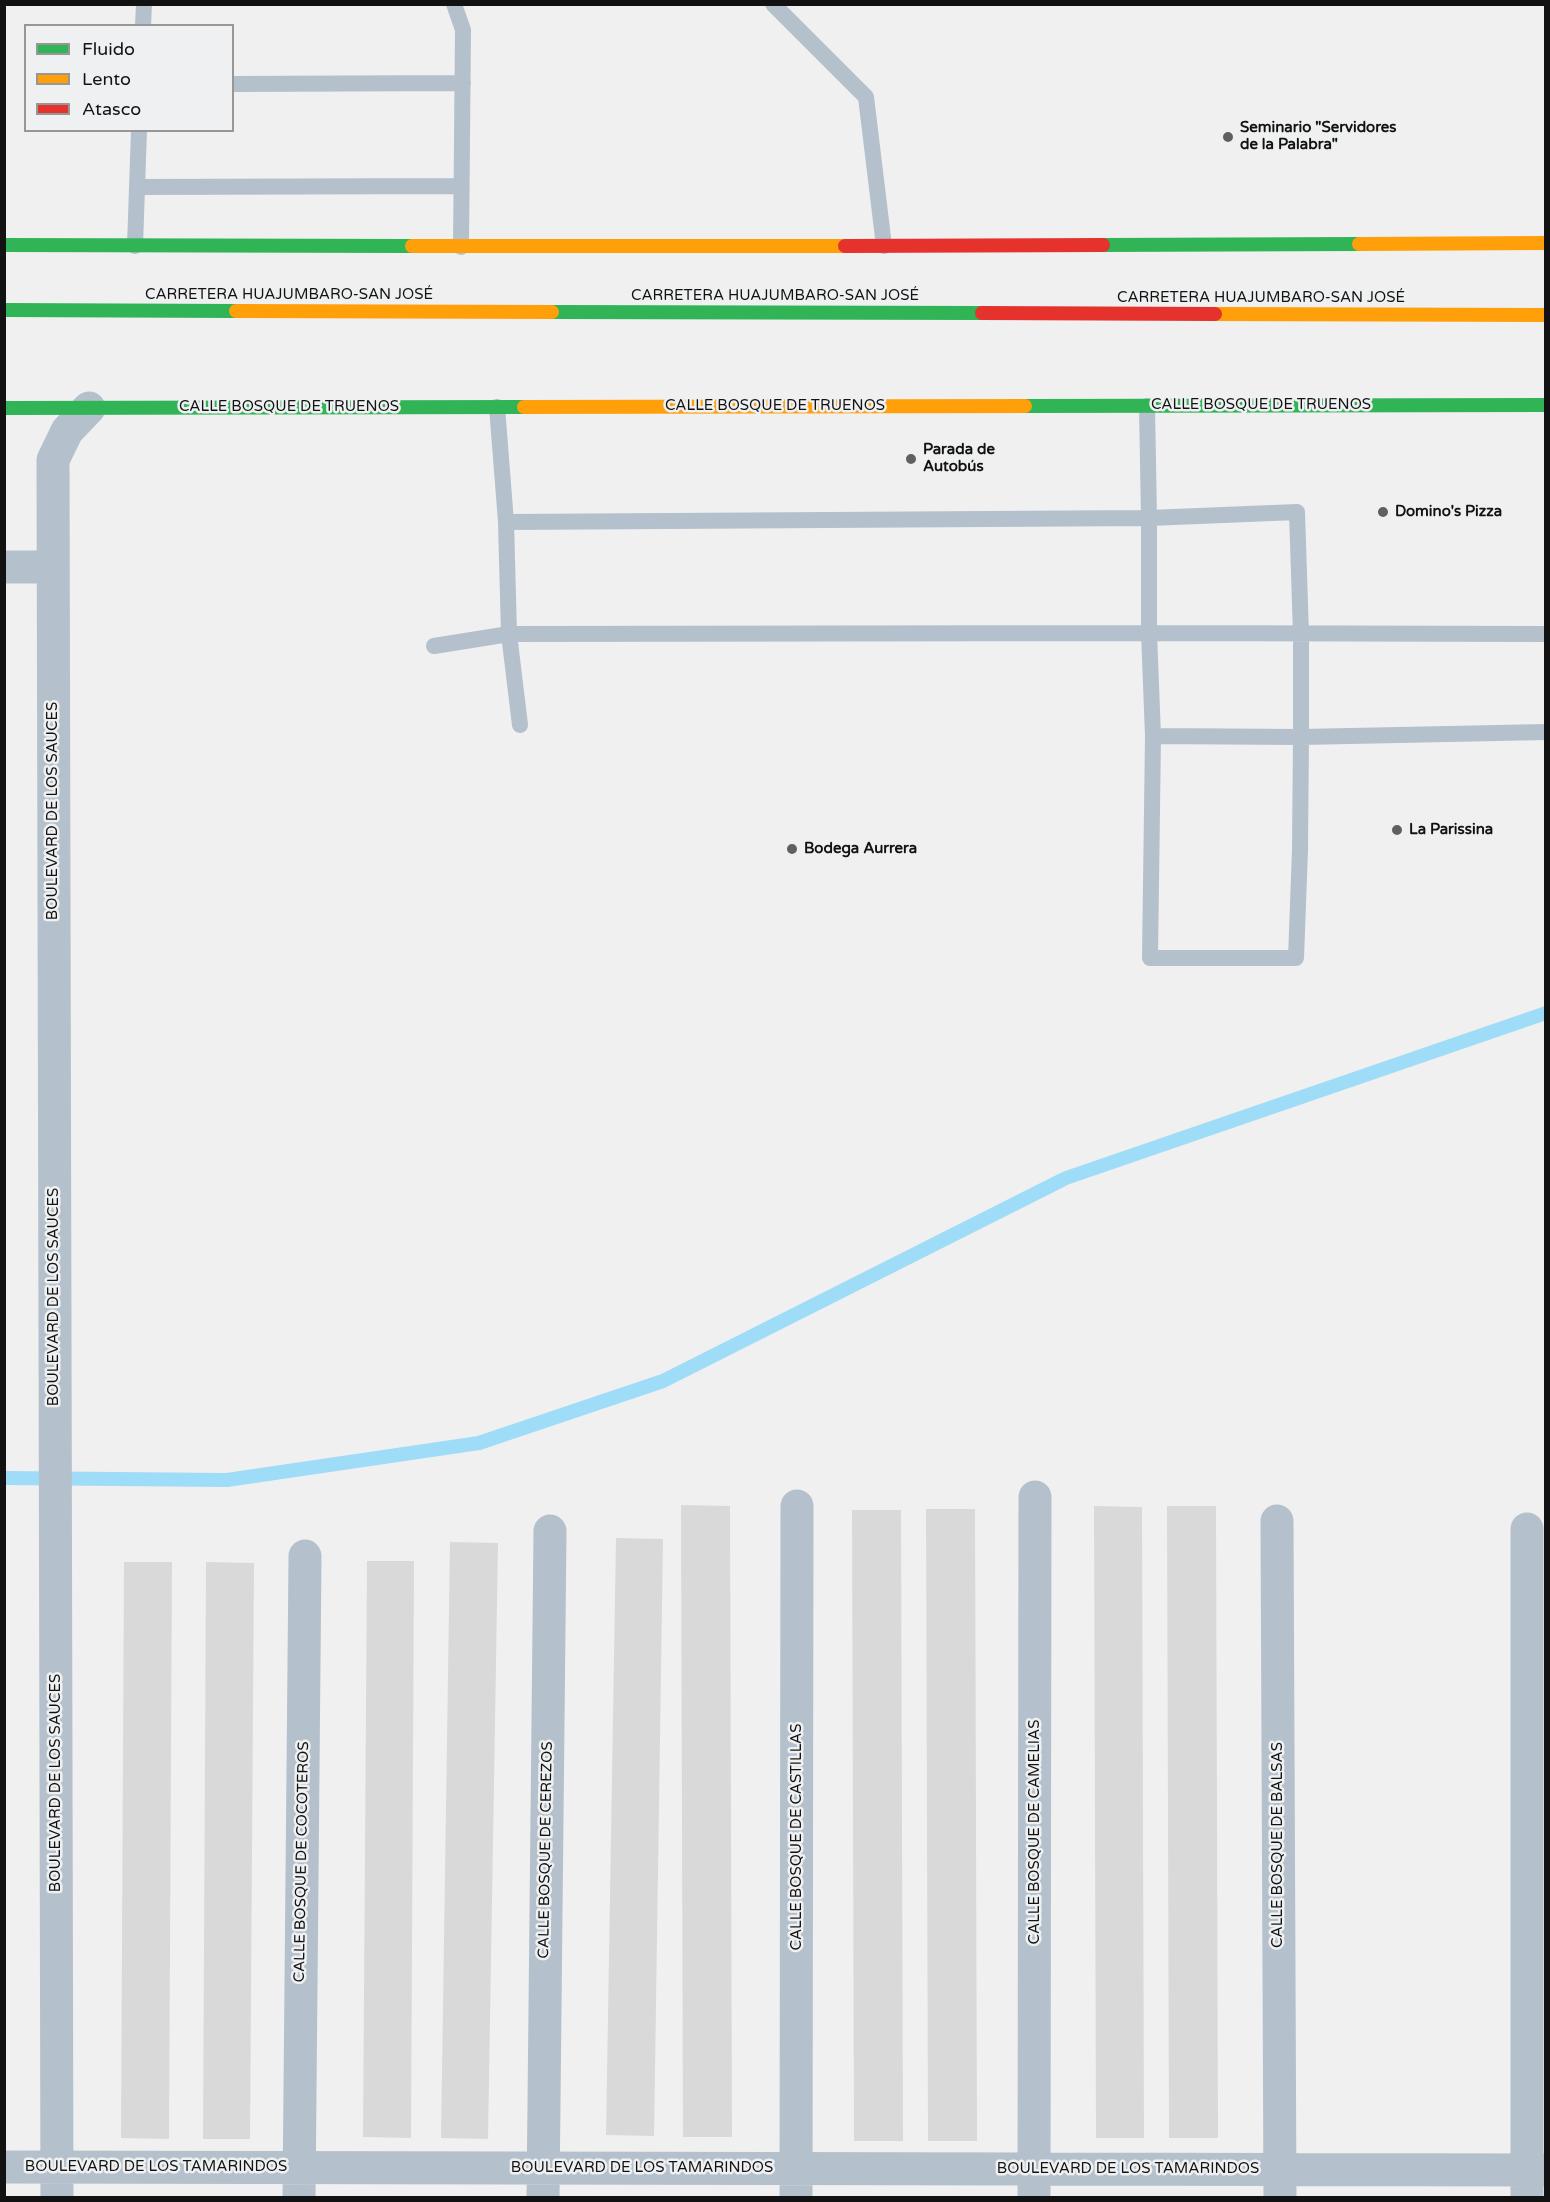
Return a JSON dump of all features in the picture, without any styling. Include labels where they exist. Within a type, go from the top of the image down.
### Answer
[{"type":"street","points":[[4,245],[461,247],[1545,243]]},
{"type":"street","name":"CARRETERA HUAJUMBARO-SAN JOSÉ","points":[[4,310],[1545,315]]},
{"type":"street","name":"CALLE BOSQUE DE TRUENOS","points":[[4,408],[1545,405]]},
{"type":"street","name":"BOULEVARD DE LOS SAUCES","points":[[57,2182],[53,460],[67,431],[89,408]]},
{"type":"street","points":[[4,567],[52,567]]},
{"type":"street","name":"CALLE BOSQUE DE CAMELIAS","points":[[1034,2183],[1035,1497]]},
{"type":"street","name":"CALLE BOSQUE DE CASTILLAS","points":[[796,2183],[797,1506]]},
{"type":"street","name":"CALLE BOSQUE DE BALSAS","points":[[1277,1521],[1280,2183]]},
{"type":"street","points":[[1527,1529],[1533,2179]]},
{"type":"street","name":"CALLE BOSQUE DE CEREZOS","points":[[543,2183],[550,1531]]},
{"type":"street","name":"CALLE BOSQUE DE COCOTEROS","points":[[299,2182],[304,1556]]},
{"type":"street","name":"BOULEVARD DE LOS TAMARINDOS","points":[[4,2167],[57,2182],[1280,2183],[1533,2179]]},
{"type":"lane","points":[[143,24],[144,4]]},
{"type":"lane","points":[[454,4],[463,30],[461,247]]},
{"type":"lane","points":[[773,4],[866,97],[884,246]]},
{"type":"lane","points":[[234,84],[463,83]]},
{"type":"lane","points":[[135,246],[139,132]]},
{"type":"lane","points":[[137,187],[461,186]]},
{"type":"lane","points":[[497,406],[506,522],[509,634],[520,725]]},
{"type":"lane","points":[[506,522],[1149,518],[1297,512],[1300,635],[1300,850],[1296,958],[1150,958],[1153,736],[1149,633],[1149,518],[1147,406]]},
{"type":"lane","points":[[434,646],[509,634],[1545,634]]},
{"type":"lane","points":[[1153,736],[1300,737],[1545,732]]},
{"type":"building","points":[[681,1505],[730,1506],[732,2137],[683,2137]]},
{"type":"building","points":[[1094,1506],[1142,1507],[1144,2138],[1096,2138]]},
{"type":"building","points":[[1167,1506],[1216,1506],[1218,2138],[1169,2138]]},
{"type":"building","points":[[926,1509],[975,1509],[977,2141],[928,2141]]},
{"type":"building","points":[[852,1510],[901,1510],[903,2141],[854,2141]]},
{"type":"building","points":[[616,1538],[663,1539],[654,2136],[606,2135]]},
{"type":"building","points":[[450,1542],[498,1543],[488,2139],[441,2138]]},
{"type":"building","points":[[367,1561],[414,1561],[411,2138],[363,2137]]},
{"type":"building","points":[[124,1562],[172,1562],[169,2139],[121,2138]]},
{"type":"building","points":[[206,1562],[254,1563],[250,2139],[203,2139]]},
{"type":"waterway","points":[[4,1478],[227,1480],[479,1443],[663,1381],[1066,1178],[1546,1013]]},
{"type":"traffic: fast","points":[[1103,245],[1359,244]]},
{"type":"traffic: fast","points":[[4,245],[412,246]]},
{"type":"traffic: fast","points":[[4,310],[236,311]]},
{"type":"traffic: fast","points":[[552,312],[982,313]]},
{"type":"traffic: fast","points":[[1025,406],[1546,405]]},
{"type":"traffic: fast","points":[[4,408],[524,407]]},
{"type":"traffic: slow","points":[[1359,244],[1546,243]]},
{"type":"traffic: slow","points":[[412,246],[845,246]]},
{"type":"traffic: slow","points":[[236,311],[552,312]]},
{"type":"traffic: slow","points":[[1215,314],[1546,315]]},
{"type":"traffic: slow","points":[[524,407],[1025,406]]},
{"type":"traffic: jam","points":[[845,246],[1103,245]]},
{"type":"traffic: jam","points":[[982,313],[1215,314]]},
{"type":"place","name":"Seminario \"Servidores de la Palabra\"","points":[[1228,137]]},
{"type":"place","name":"Parada de Autobús","points":[[911,459]]},
{"type":"place","name":"Domino's Pizza","points":[[1383,512]]},
{"type":"place","name":"La Parissina","points":[[1397,830]]},
{"type":"place","name":"Bodega Aurrera","points":[[792,849]]}]
